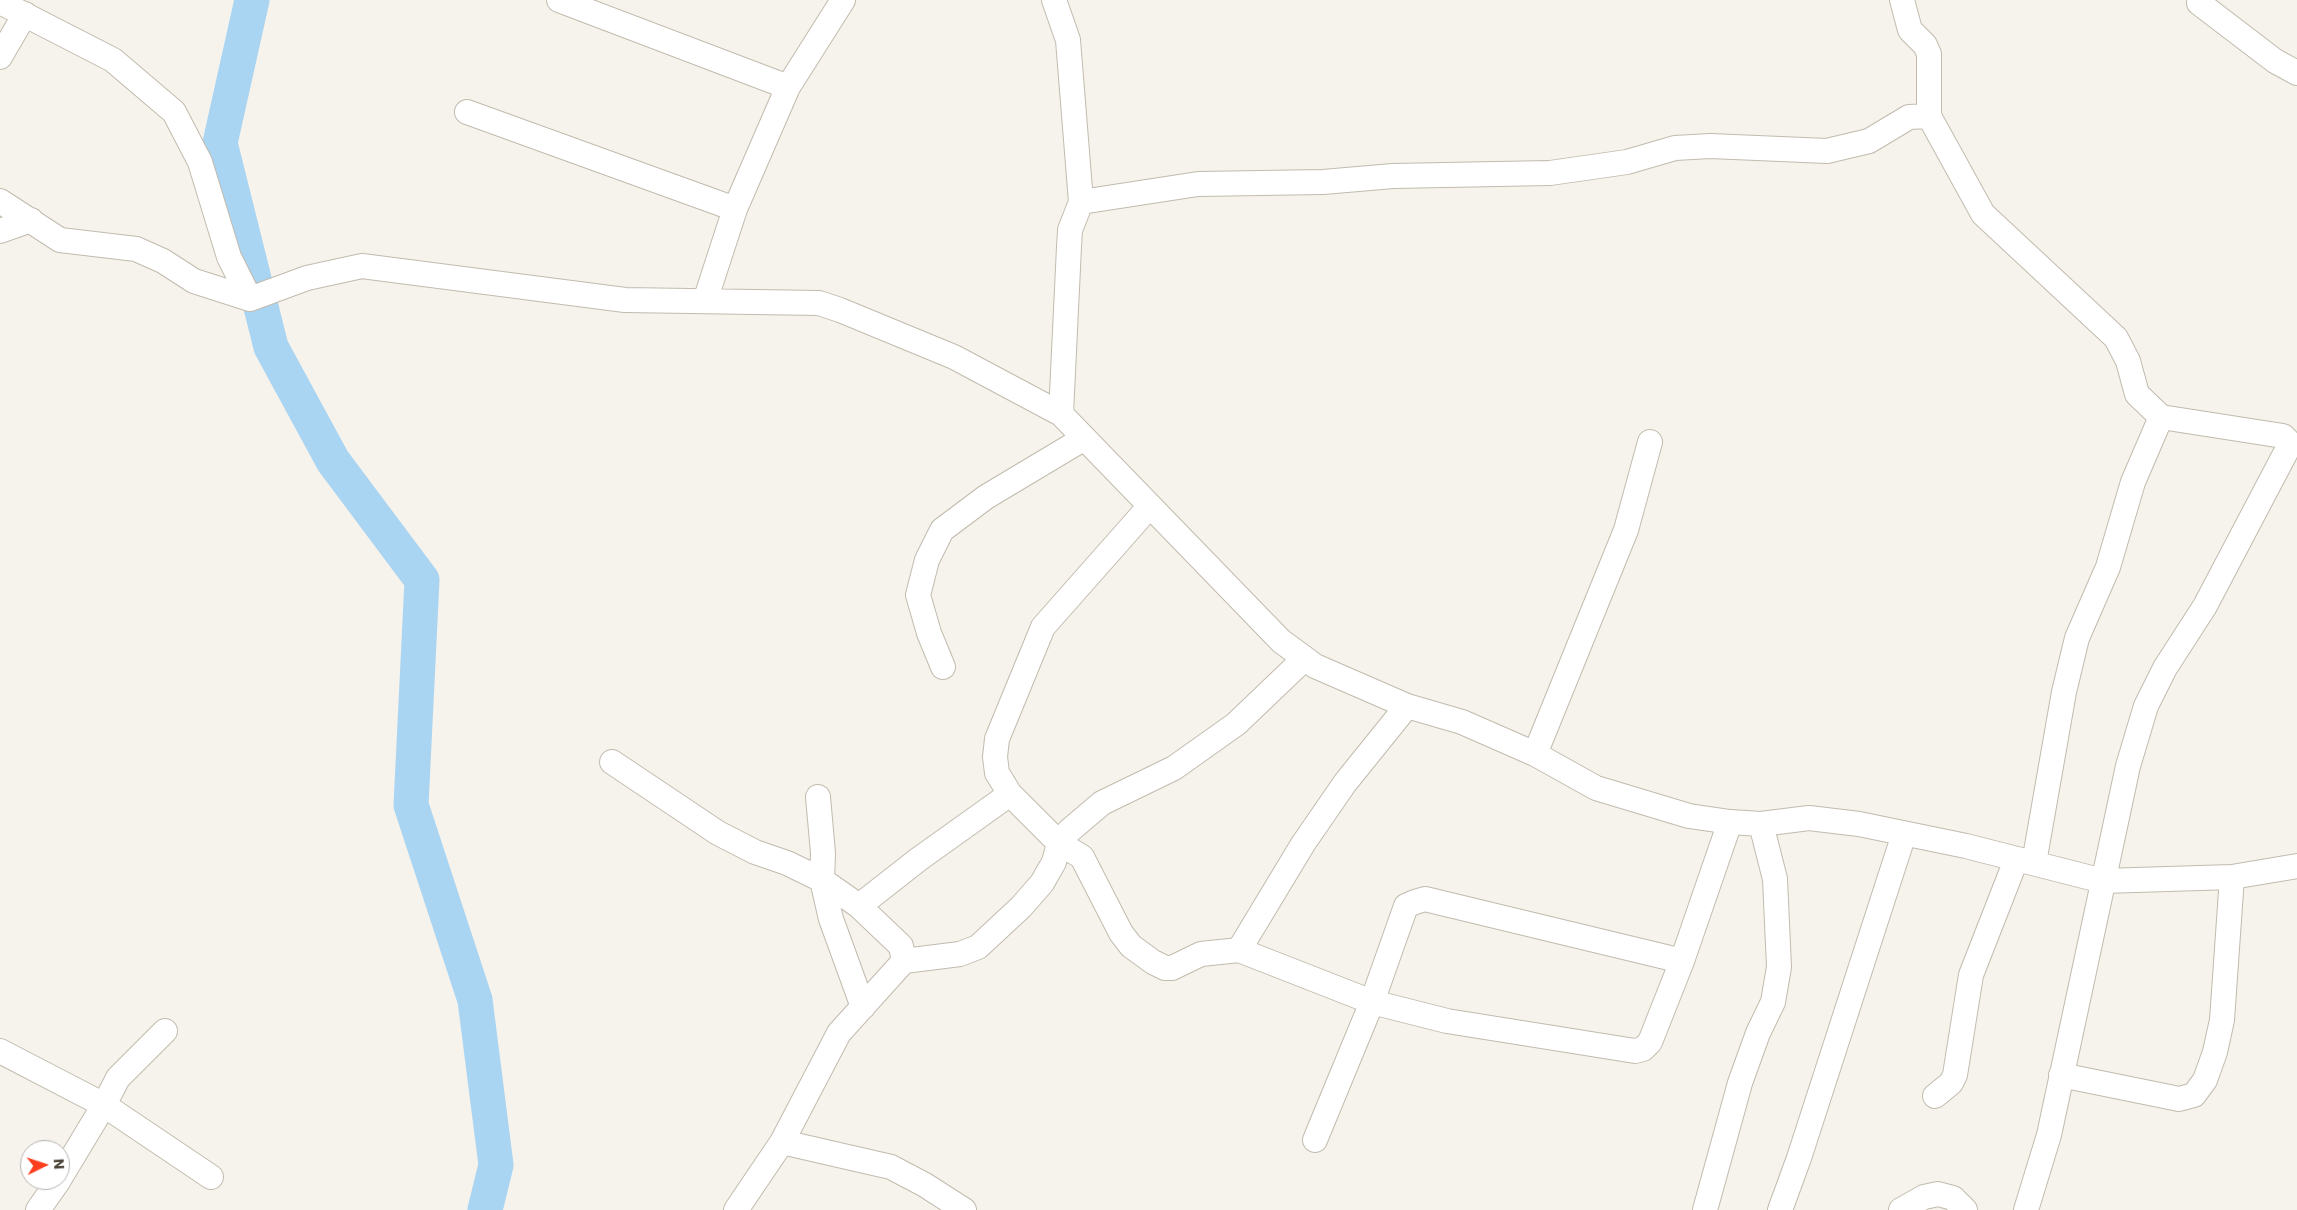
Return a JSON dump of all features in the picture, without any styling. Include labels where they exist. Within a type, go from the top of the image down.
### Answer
[{"type":"street","points":[[559,0],[788,87]]},
{"type":"street","points":[[705,301],[735,209],[788,87],[843,0]]},
{"type":"street","points":[[1054,0],[1068,40],[1081,202],[1070,230],[1061,414]]},
{"type":"street","points":[[1902,0],[1910,30],[1925,45],[1929,54],[1929,116],[1983,214],[2116,338],[2128,361],[2137,394],[2161,417],[2283,436],[2287,440],[2287,450],[2205,606],[2165,668],[2146,706],[2128,766],[2048,1135],[2026,1210]]},
{"type":"street","points":[[0,2],[113,60],[174,112],[200,162],[229,257],[250,299]]},
{"type":"street","points":[[2198,4],[2275,61],[2297,73]]},
{"type":"street","points":[[0,57],[25,14]]},
{"type":"street","points":[[466,112],[735,209]]},
{"type":"street","points":[[1081,202],[1198,184],[1323,182],[1393,176],[1550,173],[1627,162],[1675,148],[1710,146],[1827,151],[1869,141],[1909,117],[1929,116]]},
{"type":"street","points":[[0,201],[60,240],[136,250],[163,261],[194,282],[250,299],[308,278],[362,266],[625,300],[819,303],[954,357],[1061,414],[1149,507],[1217,573],[1280,641],[1315,666],[1407,706],[1462,722],[1535,754],[1596,788],[1689,816],[1730,822],[1760,824],[1809,818],[1826,819],[1966,846],[2103,881],[2232,877],[2297,866]]},
{"type":"street","points":[[0,231],[31,220]]},
{"type":"street","points":[[1935,1096],[1951,1083],[1955,1075],[1971,975],[2025,862],[2077,638],[2108,567],[2134,482],[2161,417]]},
{"type":"street","points":[[943,667],[929,633],[918,595],[926,560],[942,530],[986,497],[1083,439]]},
{"type":"street","points":[[1535,754],[1626,530],[1650,442]]},
{"type":"street","points":[[1149,507],[1043,627],[997,739],[995,757],[997,773],[1010,794],[1059,843],[1082,857],[1121,933],[1131,946],[1164,968],[1172,968],[1201,954],[1239,950],[1372,1002],[1447,1021],[1635,1050],[1643,1049],[1650,1042],[1682,961],[1730,822]]},
{"type":"street","points":[[736,1210],[782,1142],[839,1034],[904,961],[960,954],[978,947],[1021,907],[1042,883],[1054,862],[1059,843],[1069,831],[1102,803],[1174,768],[1236,724],[1304,659]]},
{"type":"street","points":[[1239,950],[1303,844],[1345,784],[1407,706]]},
{"type":"street","points":[[612,762],[718,833],[755,852],[787,863],[822,880],[859,906],[902,946],[904,961]]},
{"type":"street","points":[[859,906],[919,859],[1010,794]]},
{"type":"street","points":[[818,797],[824,854],[822,880],[831,919],[863,1006]]},
{"type":"street","points":[[1705,1210],[1740,1083],[1758,1033],[1773,1002],[1779,967],[1775,879],[1760,824]]},
{"type":"street","points":[[1780,1210],[1799,1158],[1904,834]]},
{"type":"street","points":[[2061,1075],[2179,1100],[2194,1095],[2205,1080],[2215,1052],[2222,1020],[2232,877]]},
{"type":"street","points":[[1315,1140],[1372,1002],[1406,906],[1425,899],[1682,961]]},
{"type":"street","points":[[70,1161],[118,1078],[165,1031]]},
{"type":"street","points":[[0,1051],[104,1105],[211,1177]]},
{"type":"street","points":[[782,1142],[891,1167],[925,1184],[964,1210]]},
{"type":"street","points":[[38,1210],[52,1190]]},
{"type":"street","points":[[1901,1210],[1924,1197],[1938,1194],[1952,1198],[1966,1210]]},
{"type":"waterway","points":[[252,0],[220,143],[271,347],[333,461],[422,580],[411,805],[475,1000],[496,1165],[485,1210]]}]
